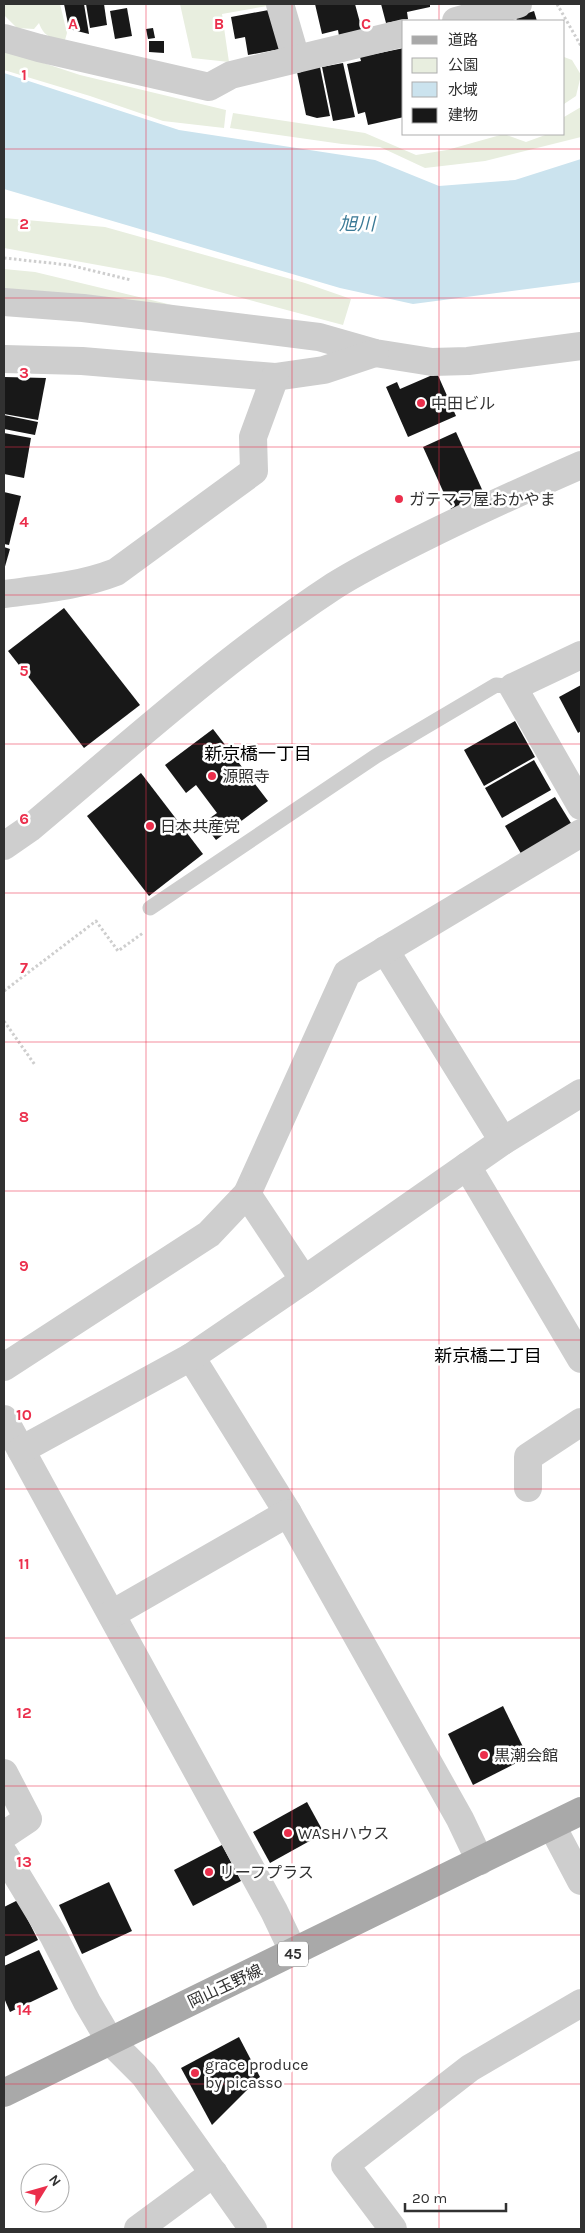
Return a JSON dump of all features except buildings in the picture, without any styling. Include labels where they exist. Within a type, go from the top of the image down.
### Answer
[{"type":"main road","name":"岡山玉野線","points":[[4,2094],[581,1811]]},
{"type":"street","points":[[280,4],[296,58]]},
{"type":"street","points":[[460,20],[518,4]]},
{"type":"street","points":[[4,38],[39,48],[209,87],[231,75],[402,33]]},
{"type":"street","points":[[4,302],[83,308],[319,337],[375,353],[441,362],[468,361],[581,346]]},
{"type":"street","points":[[4,359],[82,361],[275,377],[324,370],[375,353]]},
{"type":"street","points":[[4,594],[76,585],[116,572],[254,471],[253,436],[275,377]]},
{"type":"street","points":[[4,846],[30,828],[202,683],[334,586],[368,566],[484,507],[581,465]]},
{"type":"street","points":[[581,655],[513,687],[581,806]]},
{"type":"street","points":[[4,1367],[210,1234],[247,1194],[347,973],[581,833]]},
{"type":"street","points":[[385,950],[503,1141]]},
{"type":"street","points":[[21,1450],[191,1357],[466,1166],[581,1093]]},
{"type":"street","points":[[466,1166],[581,1359]]},
{"type":"street","points":[[247,1194],[304,1280]]},
{"type":"street","points":[[191,1357],[288,1513],[460,1819],[480,1861]]},
{"type":"street","points":[[4,1419],[274,1911],[294,1953]]},
{"type":"street","points":[[528,1488],[528,1457],[581,1422]]},
{"type":"street","points":[[112,1614],[288,1513]]},
{"type":"street","points":[[4,1773],[28,1819],[4,1835]]},
{"type":"street","points":[[552,1826],[581,1881]]},
{"type":"street","points":[[4,1854],[53,1935],[87,2002],[110,2041],[144,2075],[253,2229]]},
{"type":"street","points":[[393,2229],[345,2164],[470,2068],[581,2003]]},
{"type":"street","points":[[138,2229],[214,2173]]},
{"type":"lane","points":[[150,908],[376,756],[496,685],[513,687]]},
{"type":"path","points":[[557,4],[581,46]]},
{"type":"path","points":[[4,991],[96,921],[118,951],[158,922],[150,908]]},
{"type":"path","points":[[4,1021],[34,1065]]},
{"type":"green space","points":[[7,4],[60,4],[67,33],[65,40],[49,36],[43,31],[39,23],[34,29],[17,28],[4,15],[4,6]]},
{"type":"green space","points":[[180,4],[273,5],[222,14],[229,62],[192,58]]},
{"type":"green space","points":[[4,50],[80,75],[226,110],[224,128],[163,121],[90,96],[4,70]]},
{"type":"green space","points":[[565,57],[572,60],[581,75],[576,96],[565,103]]},
{"type":"green space","points":[[581,107],[581,137],[485,161],[425,168],[380,147],[342,144],[230,128],[233,113],[365,133],[416,155],[447,150],[500,135],[507,135],[526,142],[545,135],[565,135],[565,116]]},
{"type":"green space","points":[[4,218],[105,227],[305,283],[351,299],[343,325],[164,277],[4,248]]},
{"type":"green space","points":[[4,269],[35,272],[172,305],[4,291]]},
{"type":"water","name":"旭川","points":[[4,73],[179,130],[375,160],[439,186],[515,180],[581,159],[581,282],[413,304],[340,288],[4,189]]},
{"type":"place","name":"中田ビル","points":[[421,403]]},
{"type":"place","name":"ガテマラ屋.おかやま","points":[[399,499]]},
{"type":"place","name":"源照寺","points":[[212,776]]},
{"type":"place","name":"日本共産党","points":[[150,826]]},
{"type":"place","name":"黒潮会館","points":[[484,1755]]},
{"type":"place","name":"WASHハウス","points":[[288,1833]]},
{"type":"place","name":"リーフプラス","points":[[209,1872]]},
{"type":"place","name":"grace produce by picasso","points":[[195,2073]]},
{"type":"district","name":"新京橋一丁目","points":[[258,754]]},
{"type":"district","name":"新京橋二丁目","points":[[488,1356]]}]
